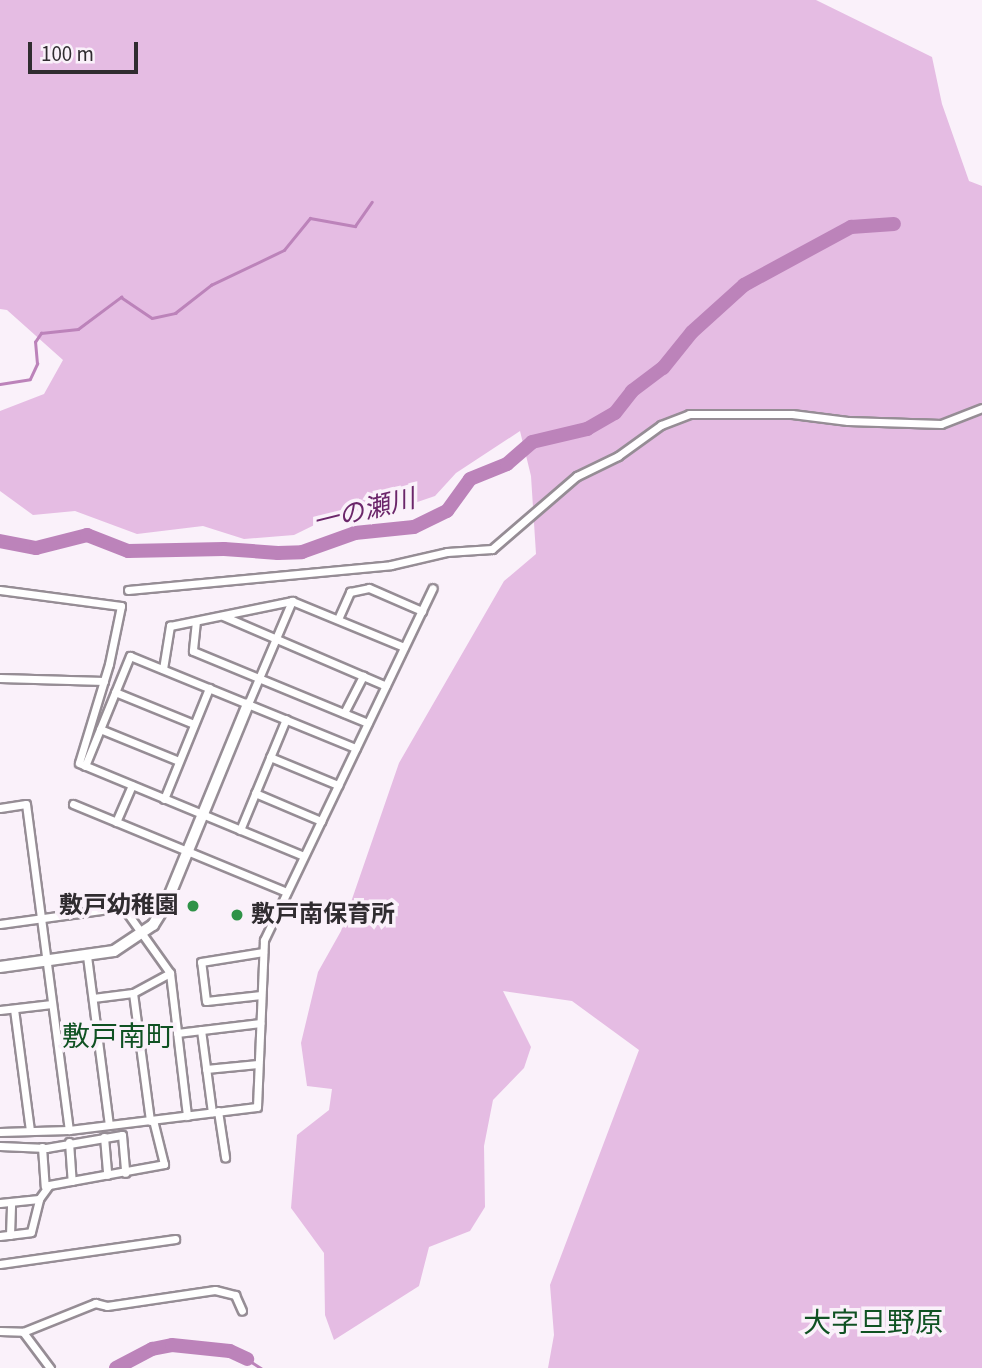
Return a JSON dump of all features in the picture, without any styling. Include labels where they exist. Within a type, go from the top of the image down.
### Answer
[{"type":"street","points":[[128,590],[391,565],[447,551],[492,549],[577,477],[618,456],[661,425],[689,414],[792,414],[848,421],[941,424],[982,408]]},
{"type":"street","points":[[338,619],[350,592],[369,588],[422,611]]},
{"type":"street","points":[[0,1132],[69,1130],[257,1107],[264,940],[433,588]]},
{"type":"street","points":[[0,590],[121,606],[104,681],[79,763],[304,856]]},
{"type":"street","points":[[163,669],[170,626],[292,601],[404,648]]},
{"type":"street","points":[[0,967],[114,951],[142,934],[160,915],[274,638],[292,601]]},
{"type":"street","points":[[223,616],[386,686]]},
{"type":"street","points":[[196,621],[193,651],[368,723]]},
{"type":"street","points":[[85,766],[130,656],[356,748]]},
{"type":"street","points":[[344,713],[363,676]]},
{"type":"street","points":[[0,678],[104,681]]},
{"type":"street","points":[[164,799],[209,688]]},
{"type":"street","points":[[115,692],[194,724]]},
{"type":"street","points":[[240,830],[286,719]]},
{"type":"street","points":[[100,729],[179,761]]},
{"type":"street","points":[[270,757],[338,785]]},
{"type":"street","points":[[116,822],[132,785]]},
{"type":"street","points":[[255,793],[321,821]]},
{"type":"street","points":[[0,808],[26,804],[69,1130]]},
{"type":"street","points":[[73,804],[286,892]]},
{"type":"street","points":[[0,914],[1,924],[123,908],[170,973],[187,1116]]},
{"type":"street","points":[[261,995],[206,1001],[201,962],[263,953]]},
{"type":"street","points":[[87,956],[109,1125]]},
{"type":"street","points":[[93,998],[133,993],[170,973]]},
{"type":"street","points":[[45,1186],[164,1164],[151,1121],[133,993]]},
{"type":"street","points":[[0,1010],[52,1004]]},
{"type":"street","points":[[14,1009],[30,1131]]},
{"type":"street","points":[[177,1033],[260,1023]]},
{"type":"street","points":[[201,1030],[206,1069],[225,1157]]},
{"type":"street","points":[[206,1069],[258,1064]]},
{"type":"street","points":[[0,1146],[42,1147],[122,1135],[125,1173]]},
{"type":"street","points":[[104,1137],[107,1175]]},
{"type":"street","points":[[69,1142],[72,1181]]},
{"type":"street","points":[[0,1236],[32,1232],[39,1199],[45,1186],[42,1147]]},
{"type":"street","points":[[0,1203],[39,1199]]},
{"type":"street","points":[[10,1235],[11,1202]]},
{"type":"street","points":[[0,1264],[175,1239]]},
{"type":"street","points":[[0,1331],[23,1332],[95,1303],[107,1306],[215,1290],[235,1295],[242,1311]]},
{"type":"street","points":[[23,1332],[50,1368]]},
{"type":"shaded area","points":[[0,0],[816,0],[932,57],[942,104],[969,181],[982,186],[982,1368],[548,1368],[554,1335],[550,1285],[639,1050],[572,1001],[503,991],[531,1047],[524,1068],[493,1100],[484,1146],[485,1207],[470,1231],[429,1247],[419,1286],[334,1340],[325,1315],[324,1253],[291,1208],[297,1135],[329,1110],[332,1089],[307,1086],[301,1043],[318,972],[341,931],[399,763],[504,581],[536,554],[531,476],[520,431],[456,473],[435,496],[388,512],[345,510],[294,535],[244,539],[203,526],[137,534],[75,511],[33,515],[0,491],[0,411],[44,394],[63,360],[7,310],[0,309]]},
{"type":"waterway","points":[[0,384],[30,379],[37,364],[35,342],[41,333],[78,329],[121,297],[152,318],[175,313],[211,285],[284,250],[310,218],[355,226],[372,202]]},
{"type":"waterway","name":"一の瀬川","points":[[0,541],[36,548],[87,535],[128,551],[224,549],[278,553],[302,552],[355,533],[414,527],[447,511],[470,479],[507,464],[532,442],[587,429],[615,413],[632,391],[663,368],[692,332],[744,285],[851,227],[894,224]]},
{"type":"waterway","points":[[116,1368],[152,1349],[172,1345],[230,1351],[247,1359]]},
{"type":"waterway","points":[[247,1359],[261,1368]]},
{"type":"place","name":"敷戸幼稚園","points":[[193,906]]},
{"type":"place","name":"敷戸南保育所","points":[[237,915]]},
{"type":"district","name":"敷戸南町","points":[[118,1037]]},
{"type":"district","name":"大字旦野原","points":[[873,1323]]}]
